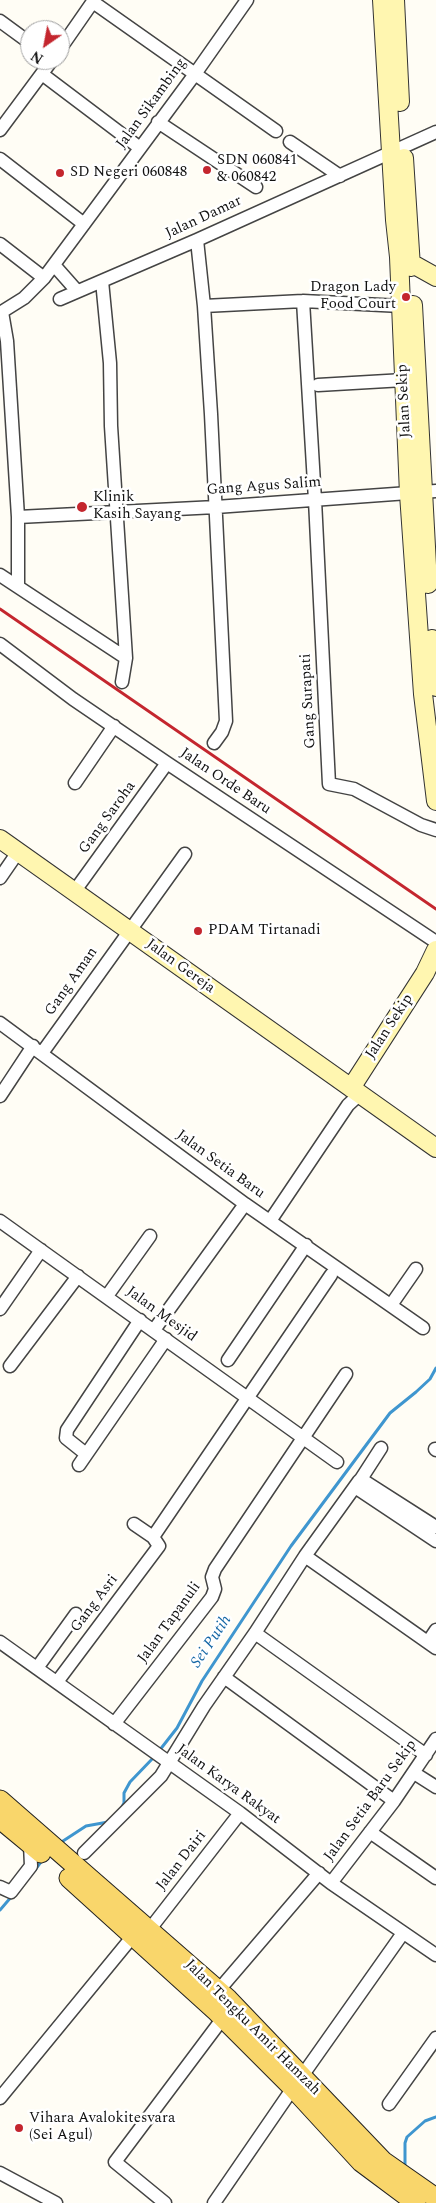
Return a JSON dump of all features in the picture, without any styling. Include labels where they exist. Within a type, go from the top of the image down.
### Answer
[{"type":"main road","name":"Jalan Tengku Amir Hamzah","points":[[0,1800],[34,1849]]},
{"type":"main road","name":"Jalan Tengku Amir Hamzah","points":[[0,1819],[34,1849],[72,1862],[141,1932],[222,2005],[297,2082],[361,2162],[425,2197]]},
{"type":"street","name":"Jalan Sikambing","points":[[2,318],[44,278],[195,74],[247,0]]},
{"type":"street","name":"Jalan Sekip","points":[[382,0],[389,18],[422,493],[423,694],[433,758],[436,801]]},
{"type":"street","name":"Jalan Sekip","points":[[389,18],[395,0]]},
{"type":"street","points":[[70,34],[93,1],[276,131]]},
{"type":"street","points":[[0,21],[20,36]]},
{"type":"street","points":[[0,130],[45,70]]},
{"type":"street","points":[[42,74],[140,148]]},
{"type":"street","points":[[158,122],[256,187]]},
{"type":"street","name":"Jalan Damar","points":[[60,299],[197,240],[436,132]]},
{"type":"street","points":[[290,142],[340,176]]},
{"type":"street","points":[[0,159],[84,224]]},
{"type":"street","points":[[197,240],[204,306],[226,721],[222,732],[214,744]]},
{"type":"street","points":[[0,244],[44,278]]},
{"type":"street","points":[[405,259],[436,277]]},
{"type":"street","name":"Jalan Sekip","points":[[405,259],[401,306],[404,380],[422,493],[432,572],[436,687]]},
{"type":"street","points":[[54,265],[77,292]]},
{"type":"street","points":[[102,281],[110,364],[111,426],[118,511],[126,658],[122,682]]},
{"type":"street","points":[[204,306],[303,301],[401,306]]},
{"type":"street","points":[[303,301],[315,500]]},
{"type":"street","points":[[2,318],[7,341],[18,517],[18,585]]},
{"type":"street","points":[[318,385],[404,380]]},
{"type":"street","name":"Gang Agus Salim","points":[[18,517],[216,507],[422,493]]},
{"type":"street","name":"Gang Surapati","points":[[315,500],[329,784],[354,789],[421,825],[436,830]]},
{"type":"street","points":[[0,575],[18,585],[126,658]]},
{"type":"street","name":"Jalan Orde Baru","points":[[0,644],[167,763],[436,942]]},
{"type":"street","points":[[75,783],[114,726]]},
{"type":"street","name":"Gang Saroha","points":[[74,892],[167,763]]},
{"type":"street","name":"Jalan Gereja","points":[[0,839],[129,929],[353,1096],[436,1148]]},
{"type":"street","points":[[0,878],[18,852]]},
{"type":"street","name":"Gang Aman","points":[[0,1096],[185,854]]},
{"type":"street","name":"Jalan Sekip","points":[[353,1096],[425,973],[436,950]]},
{"type":"street","name":"Jalan Sekip","points":[[270,1221],[436,975]]},
{"type":"street","name":"Jalan Setia Baru","points":[[0,1023],[245,1204],[423,1328]]},
{"type":"street","points":[[154,1330],[245,1204]]},
{"type":"street","name":"Jalan Mesjid","points":[[0,1221],[304,1436],[337,1462]]},
{"type":"street","points":[[107,1296],[150,1236]]},
{"type":"street","points":[[228,1360],[306,1245]]},
{"type":"street","points":[[0,1309],[42,1250]]},
{"type":"street","points":[[391,1305],[416,1269]]},
{"type":"street","name":"Gang Asri","points":[[57,1682],[156,1542],[249,1397],[331,1275]]},
{"type":"street","points":[[10,1366],[78,1276]]},
{"type":"street","points":[[140,1320],[67,1430],[66,1438],[83,1459],[166,1339]]},
{"type":"street","name":"Jalan Tapanuli","points":[[114,1724],[212,1597],[216,1588],[212,1576],[215,1569],[346,1374]]},
{"type":"street","points":[[72,1862],[161,1776],[168,1761],[193,1723],[380,1448]]},
{"type":"street","points":[[358,1483],[436,1526]]},
{"type":"street","points":[[358,1483],[436,1541]]},
{"type":"street","points":[[134,1524],[156,1542]]},
{"type":"street","points":[[305,1556],[432,1645],[436,1630]]},
{"type":"street","points":[[38,1668],[76,1614]]},
{"type":"street","points":[[255,1633],[426,1755]]},
{"type":"street","name":"Jalan Karya Rakyat","points":[[0,1642],[240,1813],[331,1883],[436,1955]]},
{"type":"street","points":[[224,1677],[394,1801]]},
{"type":"street","name":"Jalan Setia Baru Sekip","points":[[331,1883],[394,1801],[436,1739]]},
{"type":"street","points":[[414,1772],[436,1787]]},
{"type":"street","name":"Jalan Dairi","points":[[0,2098],[240,1813]]},
{"type":"street","points":[[370,1832],[436,1878]]},
{"type":"street","points":[[8,1890],[34,1849]]},
{"type":"street","points":[[165,2203],[115,2162],[222,2005],[319,1873]]},
{"type":"street","points":[[214,2203],[403,1933]]},
{"type":"street","points":[[388,2104],[436,2038]]},
{"type":"street","points":[[0,2173],[56,2203]]},
{"type":"waterway","name":"Sei Putih","points":[[159,1751],[177,1728],[202,1681],[291,1546],[390,1413],[430,1379],[436,1368]]},
{"type":"waterway","name":"Sei Putih","points":[[122,1807],[124,1793],[130,1782],[155,1756]]},
{"type":"waterway","name":"Sei Putih","points":[[60,1843],[86,1826],[108,1822]]},
{"type":"waterway","name":"Sei Putih","points":[[35,1870],[43,1859]]},
{"type":"waterway","name":"Sei Putih","points":[[0,1910],[12,1896]]},
{"type":"waterway","points":[[405,2167],[405,2143],[407,2137],[425,2121],[436,2117]]},
{"type":"railway","points":[[0,609],[436,909]]},
{"type":"place","name":"SDN 060841 & 060842","points":[[207,170]]},
{"type":"place","name":"SD Negeri 060848","points":[[60,173]]},
{"type":"place","name":"Dragon Lady Food Court","points":[[406,297]]},
{"type":"place","name":"Klinik Kasih Sayang","points":[[82,507]]},
{"type":"place","name":"PDAM Tirtanadi","points":[[198,931]]},
{"type":"place","name":"Vihara Avalokitesvara (Sei Agul)","points":[[19,2128]]}]
